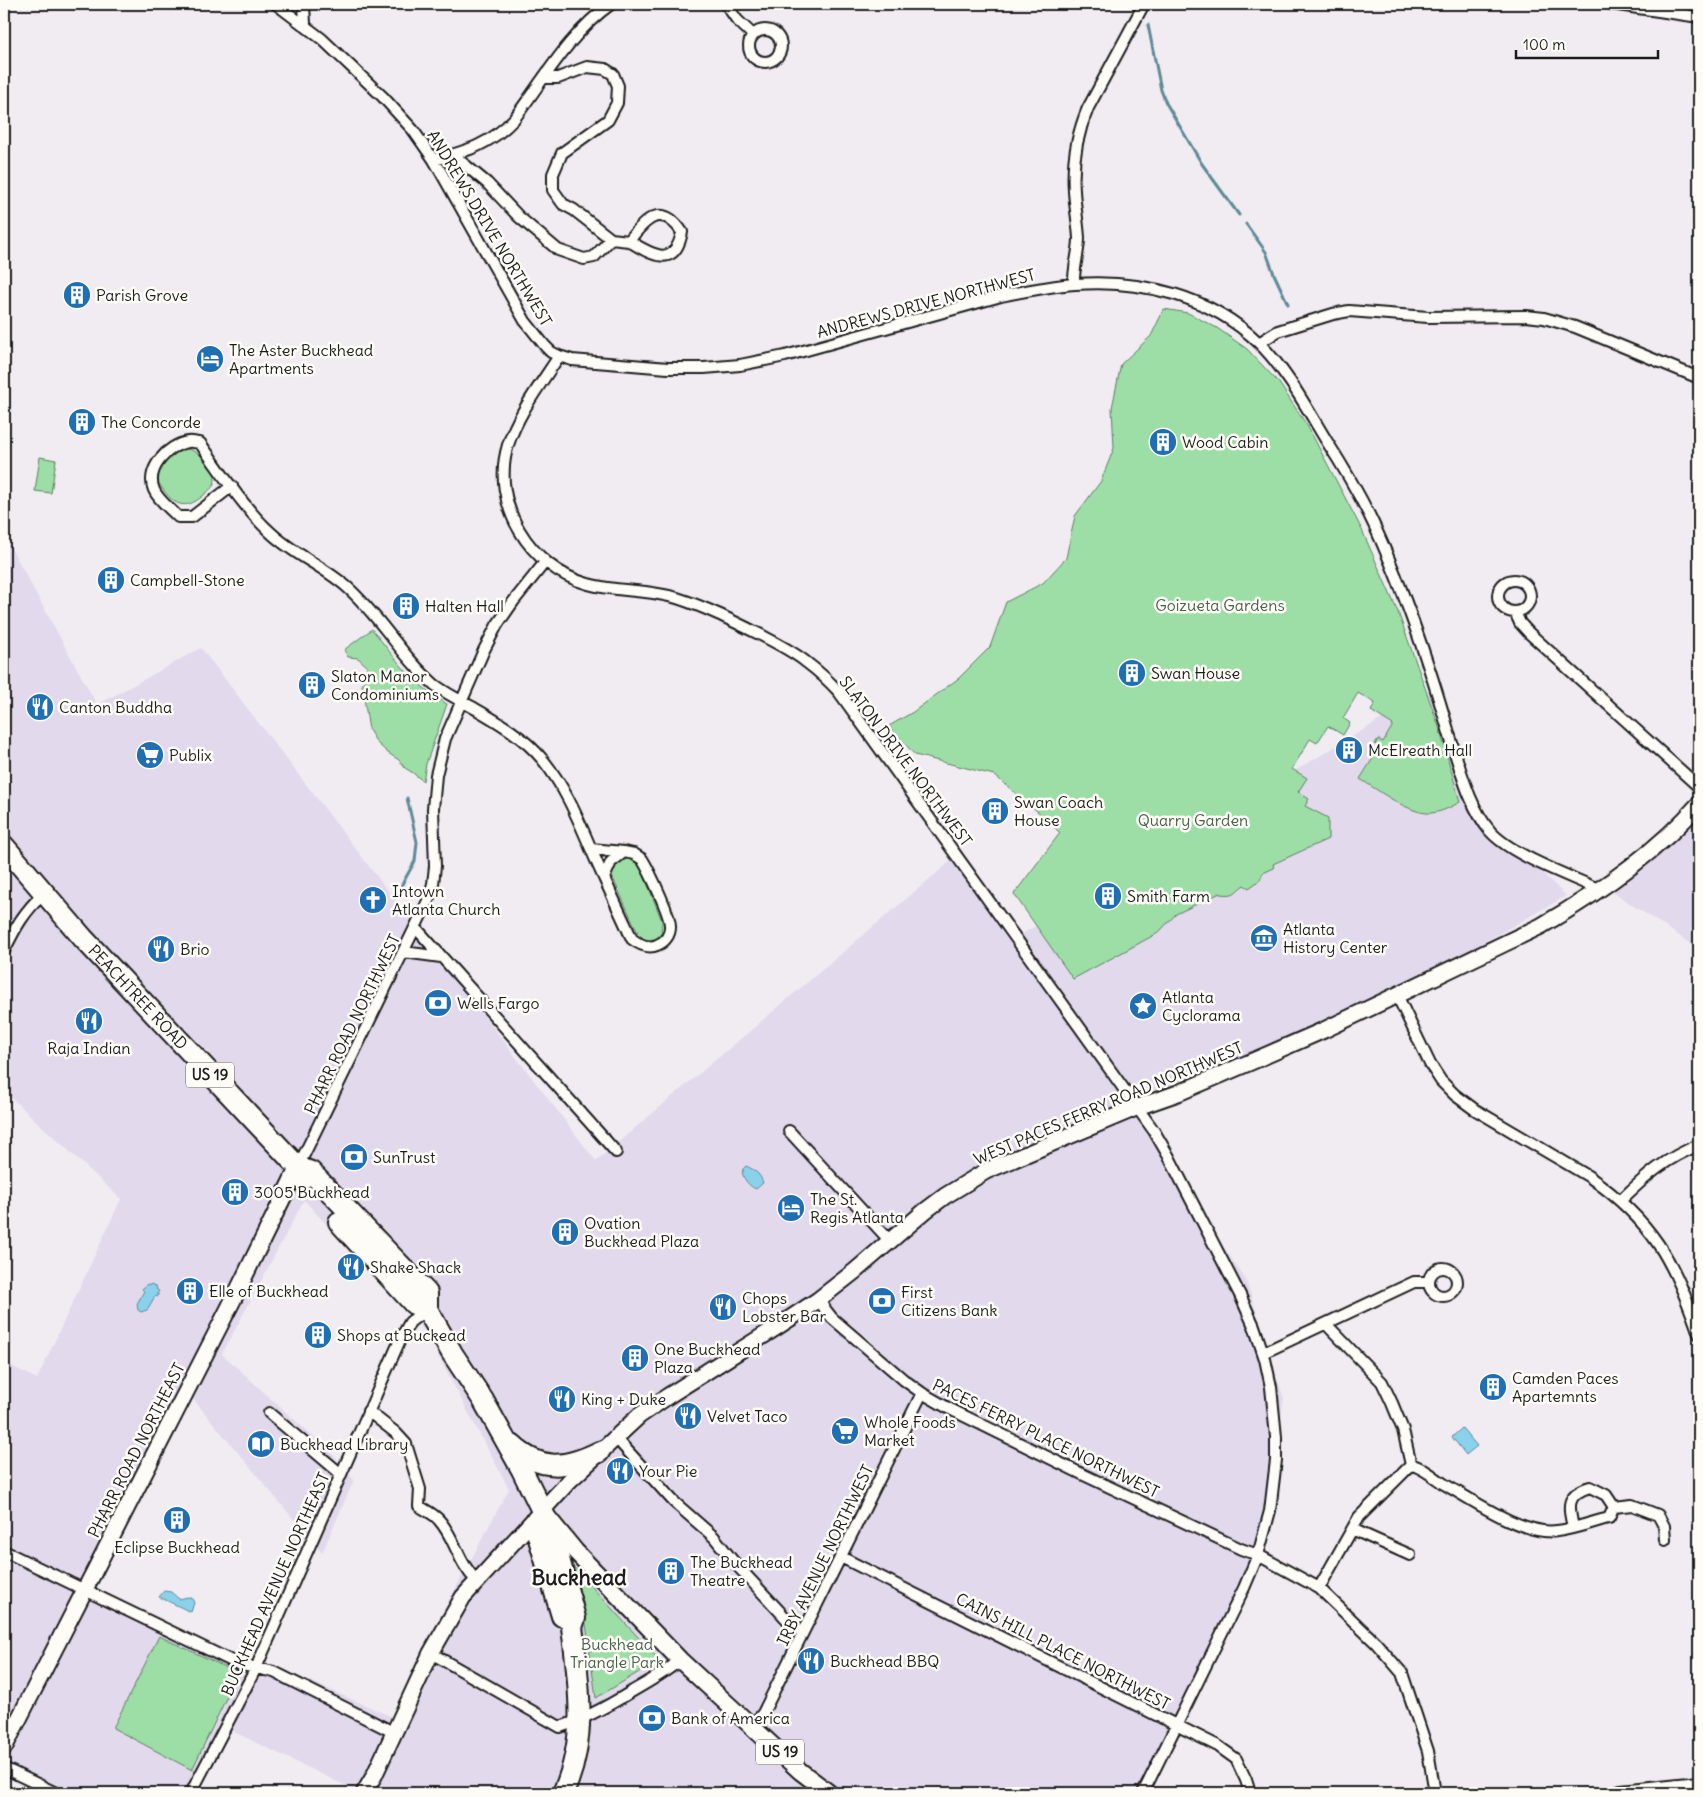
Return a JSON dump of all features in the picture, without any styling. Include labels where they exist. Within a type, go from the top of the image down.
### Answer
[{"type":"highway","name":"PEACHTREE ROAD","points":[[4,846],[44,894],[150,1010],[298,1167]]},
{"type":"highway","name":"US 19","points":[[298,1167],[311,1172],[427,1293],[427,1310],[483,1400],[542,1510]]},
{"type":"highway","points":[[504,1437],[527,1458],[554,1466],[576,1462],[599,1452]]},
{"type":"highway","points":[[542,1510],[537,1532],[563,1622],[572,1627],[580,1691],[577,1753],[563,1793]]},
{"type":"main road","name":"WEST PACES FERRY ROAD NORTHWEST","points":[[364,1793],[395,1732],[431,1653],[463,1597],[542,1510],[599,1452],[639,1416],[818,1300],[944,1196],[986,1171],[1253,1061],[1541,926],[1598,890],[1645,856],[1684,821],[1699,804]]},
{"type":"main road","name":"PHARR ROAD NORTHEAST","points":[[4,1748],[235,1296],[298,1167]]},
{"type":"main road","name":"US 19","points":[[542,1510],[576,1552],[680,1660],[800,1771],[829,1793]]},
{"type":"main road","points":[[1622,1793],[1673,1790],[1699,1785]]},
{"type":"street","name":"ANDREWS DRIVE NORTHWEST","points":[[277,4],[305,24],[383,97],[413,130],[434,160],[525,320],[545,346],[559,356],[572,360],[668,368],[740,365],[785,356],[1000,296],[1074,284],[1128,284],[1177,295],[1221,314],[1258,343],[1277,364],[1297,392],[1341,464],[1375,528],[1415,626],[1463,779],[1479,817],[1492,833],[1506,845],[1598,890]]},
{"type":"street","points":[[304,4],[305,24]]},
{"type":"street","points":[[434,160],[485,144],[506,128],[575,36],[595,16],[612,4]]},
{"type":"street","points":[[726,4],[737,20],[753,35]]},
{"type":"street","points":[[1074,284],[1078,238],[1074,189],[1075,161],[1081,126],[1093,99],[1144,4]]},
{"type":"street","points":[[1611,4],[1699,17]]},
{"type":"street","points":[[545,78],[558,78],[587,67],[606,69],[613,74],[618,86],[617,103],[608,120],[562,153],[553,174],[553,190],[563,204],[574,210],[611,239],[629,241],[646,252],[660,256],[671,254],[680,245],[682,232],[675,221],[663,215],[652,217],[639,227],[629,241]]},
{"type":"street","points":[[453,155],[487,183],[519,217],[558,250],[584,259],[594,257],[611,239]]},
{"type":"street","points":[[1258,343],[1278,331],[1349,311],[1428,317],[1526,316],[1544,318],[1575,327],[1699,378]]},
{"type":"street","name":"SLATON DRIVE NORTHWEST","points":[[559,356],[516,424],[507,446],[504,467],[506,495],[513,519],[527,543],[545,562],[565,575],[587,584],[656,593],[697,605],[729,619],[784,648],[824,676],[852,707],[1138,1107],[1168,1155],[1254,1326],[1271,1387],[1274,1409],[1276,1460],[1270,1511],[1258,1555],[1244,1588],[1143,1793]]},
{"type":"street","points":[[232,486],[192,517],[178,517],[154,491],[151,477],[158,462],[170,449],[189,442],[200,443],[232,486],[252,514],[291,549],[347,587],[362,602],[417,668],[437,686],[511,730],[542,759],[564,792],[590,849],[632,939],[647,947],[663,942],[670,932],[670,920],[642,859],[634,854],[624,852],[590,849]]},
{"type":"street","name":"PHARR ROAD NORTHWEST","points":[[298,1167],[428,901],[433,884],[435,866],[433,809],[436,774],[445,738],[497,625],[545,562]]},
{"type":"street","points":[[1515,612],[1520,623],[1529,633],[1699,787]]},
{"type":"street","points":[[604,878],[611,862],[624,852]]},
{"type":"street","points":[[4,951],[23,915],[44,894]]},
{"type":"street","points":[[416,928],[616,1152]]},
{"type":"street","points":[[404,952],[441,957]]},
{"type":"street","points":[[1397,995],[1430,1064],[1441,1081],[1455,1095],[1474,1110],[1588,1176],[1621,1200],[1636,1215],[1662,1249],[1686,1296],[1699,1334]]},
{"type":"street","points":[[790,1130],[890,1241]]},
{"type":"street","points":[[1621,1200],[1660,1165],[1679,1153],[1699,1145]]},
{"type":"street","points":[[1262,1353],[1414,1282],[1428,1282]]},
{"type":"street","name":"PACES FERRY PLACE NORTHWEST","points":[[818,1300],[832,1318],[922,1393],[948,1408],[1084,1475],[1241,1549],[1258,1555],[1319,1588],[1376,1643],[1402,1673],[1428,1751],[1435,1793]]},
{"type":"street","name":"BUCKHEAD AVENUE NORTHEAST","points":[[191,1793],[256,1668],[368,1411],[406,1329],[410,1322],[427,1310]]},
{"type":"street","points":[[1326,1324],[1382,1382],[1403,1430],[1412,1465]]},
{"type":"street","name":"IRBY AVENUE NORTHWEST","points":[[752,1727],[764,1713],[922,1393]]},
{"type":"street","points":[[368,1411],[406,1444],[420,1489],[419,1506],[438,1518],[450,1536],[462,1564],[477,1581]]},
{"type":"street","points":[[269,1413],[341,1474]]},
{"type":"street","points":[[615,1437],[674,1502],[714,1537],[733,1561],[794,1627],[803,1632]]},
{"type":"street","points":[[1412,1465],[1418,1466],[1431,1476],[1507,1520],[1529,1528],[1555,1532],[1609,1518],[1614,1507]]},
{"type":"street","points":[[1319,1588],[1359,1517],[1412,1465]]},
{"type":"street","points":[[1573,1527],[1569,1512],[1571,1498],[1578,1491],[1590,1487],[1606,1496],[1614,1507]]},
{"type":"street","points":[[1614,1507],[1632,1505],[1658,1515],[1664,1526],[1665,1540]]},
{"type":"street","points":[[1352,1529],[1410,1555]]},
{"type":"street","points":[[4,1552],[238,1664],[274,1672],[395,1732]]},
{"type":"street","name":"CAINS HILL PLACE NORTHWEST","points":[[841,1557],[1218,1746],[1236,1759],[1250,1793]]},
{"type":"street","points":[[431,1653],[560,1727],[579,1721],[667,1671],[680,1660]]},
{"type":"street","points":[[4,1768],[56,1793]]},
{"type":"shaded area","points":[[4,535],[97,705],[201,648],[596,1161],[958,855],[1022,934],[1440,684],[1468,798],[1504,846],[1523,854],[1566,896],[1403,988],[1132,1112],[1246,1280],[1284,1399],[1261,1532],[1182,1731],[1149,1793],[349,1793],[352,1789],[226,1728],[192,1793],[62,1793],[4,1763],[4,1362],[37,1379],[121,1199],[4,1091]],"holes":[[[304,1200],[425,1331],[509,1489],[418,1658],[395,1718],[273,1665],[256,1667],[85,1585],[188,1393],[322,1553],[354,1480],[332,1454],[222,1354]]]},
{"type":"shaded area","points":[[1699,791],[1699,949],[1608,889],[1643,854]]},
{"type":"green space","name":"Goizueta Gardens","points":[[1164,309],[1188,313],[1217,328],[1247,349],[1279,383],[1308,427],[1361,528],[1398,612],[1439,727],[1460,802],[1439,812],[1423,813],[1404,806],[1360,779],[1380,747],[1375,744],[1378,739],[1383,742],[1393,725],[1371,711],[1375,703],[1358,693],[1343,718],[1350,723],[1343,735],[1328,726],[1317,743],[1310,739],[1292,769],[1307,778],[1298,792],[1309,799],[1305,806],[1328,818],[1328,839],[1273,864],[1274,868],[1263,873],[1260,880],[1249,888],[1244,885],[1232,894],[1220,893],[1176,914],[1158,933],[1073,979],[1014,894],[1060,833],[1043,816],[994,775],[915,755],[889,726],[913,712],[959,678],[990,647],[1006,602],[1043,583],[1066,558],[1075,516],[1101,481],[1114,448],[1112,408],[1121,364],[1151,336]]},
{"type":"green space","points":[[184,448],[200,455],[209,463],[214,473],[215,482],[196,501],[182,505],[166,494],[156,479],[166,460]]},
{"type":"green space","points":[[40,457],[56,460],[51,493],[35,491]]},
{"type":"green space","points":[[372,629],[414,679],[447,704],[426,764],[423,781],[377,743],[369,730],[362,685],[367,678],[367,666],[358,658],[348,657],[344,650]]},
{"type":"green space","points":[[629,858],[636,860],[640,865],[662,921],[661,934],[652,942],[646,941],[638,933],[611,874],[614,864]]},
{"type":"green space","name":"Buckhead Triangle Park","points":[[571,1564],[659,1660],[596,1698],[583,1602]]},
{"type":"green space","points":[[159,1636],[238,1673],[192,1770],[113,1728]]},
{"type":"water","points":[[746,1166],[756,1172],[762,1180],[763,1183],[756,1189],[744,1178],[742,1172],[744,1171],[742,1170]]},
{"type":"water","points":[[147,1284],[157,1287],[156,1289],[159,1291],[157,1294],[159,1295],[155,1296],[147,1310],[141,1312],[138,1310],[137,1304],[144,1291],[142,1289]]},
{"type":"water","points":[[1462,1428],[1477,1446],[1466,1455],[1452,1437]]},
{"type":"water","points":[[164,1591],[171,1592],[179,1599],[192,1598],[194,1603],[191,1612],[159,1597]]},
{"type":"waterway","points":[[1148,25],[1161,90],[1166,103],[1202,164],[1239,215]]},
{"type":"waterway","points":[[1246,224],[1266,252],[1288,304]]},
{"type":"waterway","points":[[400,888],[415,861],[417,842],[407,798]]},
{"type":"place","name":"Parish Grove","points":[[77,295]]},
{"type":"place","name":"The Aster Buckhead Apartments","points":[[210,359]]},
{"type":"place","name":"The Concorde","points":[[82,422]]},
{"type":"place","name":"Wood Cabin","points":[[1163,442]]},
{"type":"place","name":"Campbell-Stone","points":[[111,580]]},
{"type":"place","name":"Halten Hall","points":[[406,606]]},
{"type":"place","name":"Swan House","points":[[1132,673]]},
{"type":"place","name":"Slaton Manor Condominiums","points":[[312,685]]},
{"type":"place","name":"Canton Buddha","points":[[40,707]]},
{"type":"place","name":"McElreath Hall","points":[[1349,750]]},
{"type":"place","name":"Publix","points":[[150,755]]},
{"type":"place","name":"Swan Coach House","points":[[995,811]]},
{"type":"place","name":"Smith Farm","points":[[1108,896]]},
{"type":"place","name":"Intown Atlanta Church","points":[[373,900]]},
{"type":"place","name":"Atlanta History Center","points":[[1264,938]]},
{"type":"place","name":"Brio","points":[[161,949]]},
{"type":"place","name":"Wells Fargo","points":[[438,1003]]},
{"type":"place","name":"Atlanta Cyclorama","points":[[1143,1006]]},
{"type":"place","name":"Raja Indian","points":[[89,1021]]},
{"type":"place","name":"SunTrust","points":[[354,1157]]},
{"type":"place","name":"3005 Buckhead","points":[[235,1192]]},
{"type":"place","name":"The St. Regis Atlanta","points":[[791,1208]]},
{"type":"place","name":"Ovation Buckhead Plaza","points":[[565,1232]]},
{"type":"place","name":"Shake Shack","points":[[351,1267]]},
{"type":"place","name":"Elle of Buckhead","points":[[190,1291]]},
{"type":"place","name":"First Citizens Bank","points":[[882,1301]]},
{"type":"place","name":"Chops Lobster Bar","points":[[723,1307]]},
{"type":"place","name":"Shops at Buckead","points":[[318,1335]]},
{"type":"place","name":"One Buckhead Plaza","points":[[635,1358]]},
{"type":"place","name":"Camden Paces Apartemnts","points":[[1493,1387]]},
{"type":"place","name":"King + Duke","points":[[562,1399]]},
{"type":"place","name":"Velvet Taco","points":[[688,1416]]},
{"type":"place","name":"Whole Foods Market","points":[[845,1431]]},
{"type":"place","name":"Buckhead Library","points":[[261,1444]]},
{"type":"place","name":"Your Pie","points":[[620,1471]]},
{"type":"place","name":"Eclipse Buckhead","points":[[177,1520]]},
{"type":"place","name":"The Buckhead Theatre","points":[[671,1571]]},
{"type":"place","name":"Buckhead BBQ","points":[[811,1661]]},
{"type":"place","name":"Bank of America","points":[[652,1718]]},
{"type":"district","name":"Buckhead","points":[[579,1578]]},
{"type":"park label","name":"Quarry Garden","points":[[1193,820]]}]
